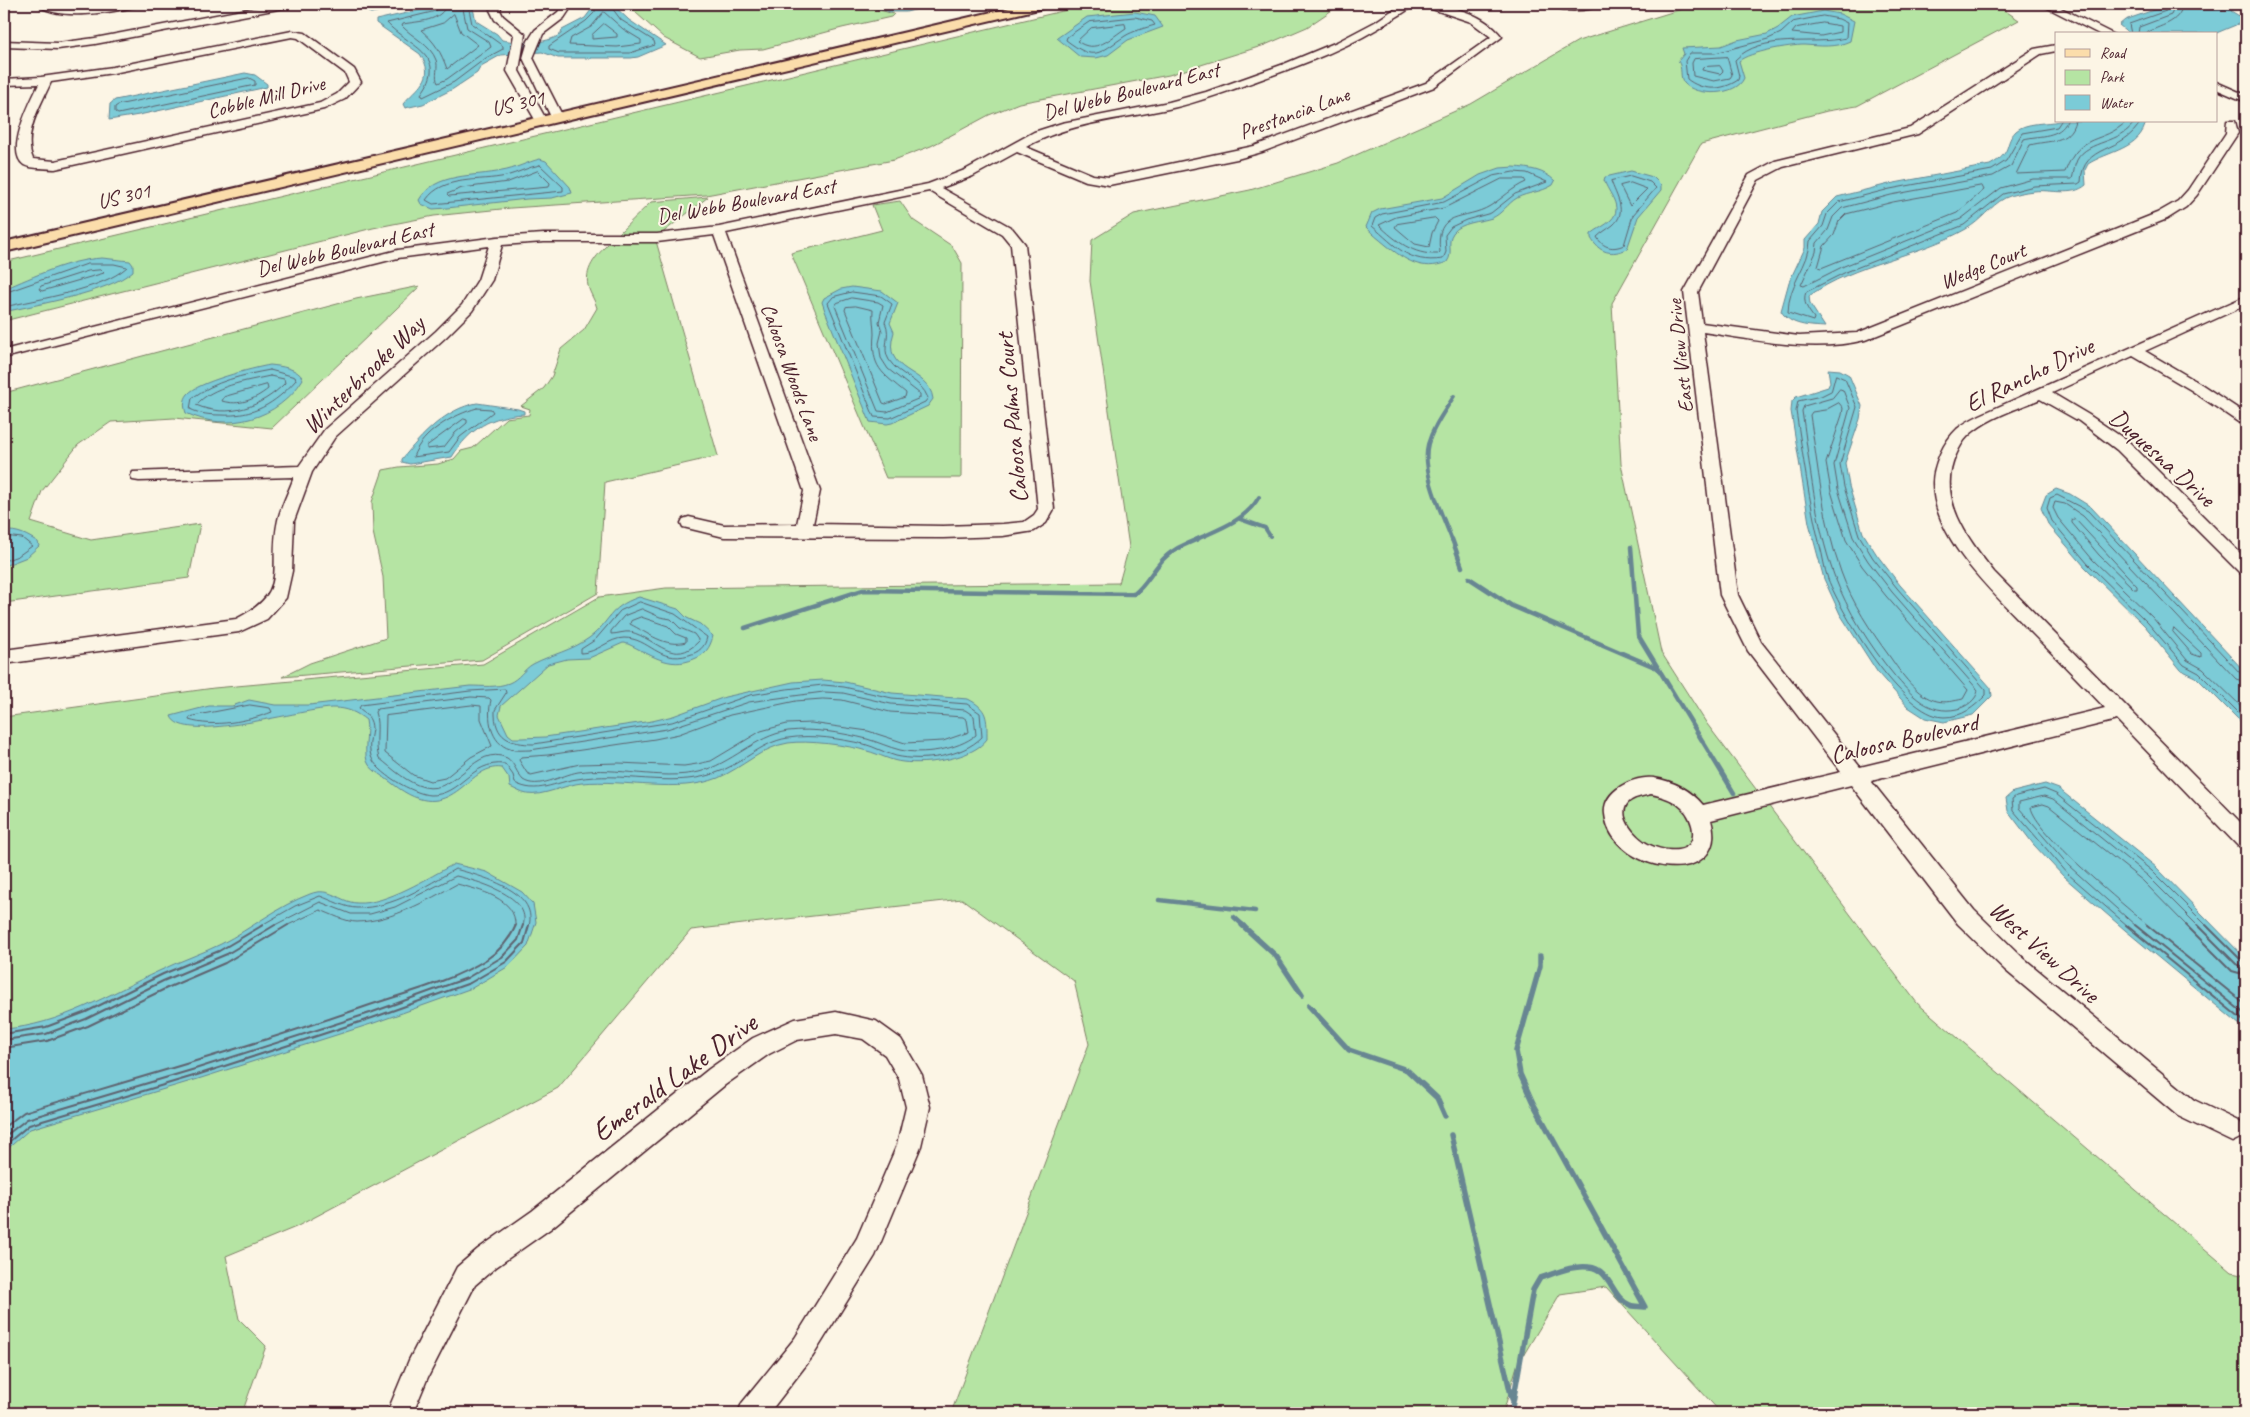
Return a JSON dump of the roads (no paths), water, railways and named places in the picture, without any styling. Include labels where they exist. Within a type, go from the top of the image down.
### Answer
[{"type":"main road","name":"US 301","points":[[4,247],[992,4]]},
{"type":"main road","name":"US 301","points":[[555,112],[1043,4]]},
{"type":"main road","name":"US 301","points":[[4,232],[244,176],[538,116]]},
{"type":"main road","points":[[25,242],[26,237],[31,233],[223,188],[244,176]]},
{"type":"street","points":[[42,4],[60,10],[78,11],[134,4]]},
{"type":"street","points":[[4,44],[58,46],[95,42],[289,4]]},
{"type":"street","points":[[496,4],[495,10],[499,18],[518,34]]},
{"type":"street","points":[[555,112],[528,58],[535,38],[540,31],[563,13],[565,8],[562,4]]},
{"type":"street","name":"Del Webb Boulevard East","points":[[4,354],[353,265],[418,251],[497,241],[544,238],[657,238],[719,231],[931,187],[969,174],[1038,135],[1062,127],[1170,105],[1210,94],[1288,66],[1341,44],[1379,24],[1410,4]]},
{"type":"street","name":"Prestancia Lane","points":[[1016,147],[1090,178],[1109,181],[1258,149],[1430,85],[1497,37],[1492,31],[1467,16],[1427,4]]},
{"type":"street","points":[[1556,4],[1571,8],[1595,4]]},
{"type":"street","points":[[2045,4],[2104,32]]},
{"type":"street","points":[[518,34],[546,27]]},
{"type":"street","name":"Cobble Mill Drive","points":[[4,82],[46,80],[117,69],[292,34],[300,35],[350,71],[355,82],[348,92],[339,99],[304,112],[55,165],[28,162],[24,156],[23,147],[26,131],[46,80]]},
{"type":"street","points":[[518,34],[513,72],[538,116]]},
{"type":"street","name":"East View Drive","points":[[1855,777],[1754,646],[1729,595],[1697,327],[1691,292],[1754,178],[1779,164],[1914,131],[2038,51],[2055,48]]},
{"type":"street","points":[[2218,86],[2246,100]]},
{"type":"street","name":"Wedge Court","points":[[1697,327],[1812,341],[1831,341],[1860,337],[2144,223],[2175,208],[2193,192],[2232,134],[2231,123]]},
{"type":"street","name":"Caloosa Palms Court","points":[[689,524],[724,531],[943,532],[1003,530],[1028,526],[1040,519],[1046,509],[1018,244],[1007,231],[931,187]]},
{"type":"street","name":"Caloosa Woods Lane","points":[[719,231],[812,491],[804,530]]},
{"type":"street","name":"Winterbrooke Way","points":[[4,657],[239,625],[261,614],[277,598],[283,571],[286,521],[304,471],[330,433],[441,334],[467,308],[485,280],[497,241]]},
{"type":"street","name":"El Rancho Drive","points":[[2246,300],[1985,418],[1961,433],[1945,458],[1940,482],[1951,525],[1965,547],[1988,576],[2246,841]]},
{"type":"street","points":[[2133,350],[2196,387],[2246,421]]},
{"type":"street","name":"Duquesna Drive","points":[[2041,392],[2084,418],[2122,446],[2246,569]]},
{"type":"street","points":[[139,476],[304,471]]},
{"type":"street","name":"Caloosa Boulevard","points":[[1699,814],[2120,712]]},
{"type":"street","name":"West View Drive","points":[[1855,777],[1966,917],[2012,963],[2186,1108],[2232,1130]]},
{"type":"street","points":[[1651,786],[1665,788],[1678,794],[1690,803],[1699,814],[1704,825],[1704,836],[1701,846],[1693,854],[1682,859],[1669,860],[1655,858],[1628,842],[1620,832],[1615,820],[1614,808],[1618,798],[1627,791],[1638,787],[1651,786]]},
{"type":"street","name":"Emerald Lake Drive","points":[[400,1413],[418,1369],[466,1276],[487,1258],[541,1220],[717,1077],[761,1046],[795,1030],[836,1023],[868,1029],[893,1047],[910,1075],[918,1107],[909,1146],[866,1246],[804,1347],[752,1413]]},
{"type":"water","points":[[365,4],[414,4],[371,13],[368,12]]},
{"type":"water","points":[[447,4],[472,4],[476,21],[497,34],[502,40],[540,42],[555,38],[561,34],[562,30],[585,18],[591,10],[590,4],[612,4],[629,20],[666,45],[631,58],[558,58],[542,52],[501,55],[481,66],[477,73],[453,89],[423,104],[405,108],[403,104],[419,87],[426,76],[425,63],[420,54],[376,23],[376,20]]},
{"type":"water","points":[[846,4],[939,4],[906,12],[890,12],[867,5]]},
{"type":"water","points":[[2171,4],[2241,4],[2231,11],[2241,17],[2243,22],[2218,32],[2128,32],[2119,25],[2125,20]]},
{"type":"water","points":[[1823,11],[1840,14],[1854,21],[1850,41],[1833,46],[1789,46],[1751,55],[1739,61],[1744,78],[1740,84],[1725,91],[1697,91],[1684,83],[1678,61],[1684,54],[1682,48],[1721,46],[1737,40],[1767,34],[1792,17]]},
{"type":"water","points":[[1135,12],[1155,16],[1163,27],[1128,40],[1108,55],[1096,58],[1080,57],[1057,38],[1087,17]]},
{"type":"water","points":[[245,73],[255,75],[267,84],[267,87],[109,120],[110,104],[115,100]]},
{"type":"water","points":[[2055,122],[2146,122],[2138,138],[2123,148],[2088,164],[2085,170],[2086,185],[2080,189],[2068,192],[2034,191],[2008,197],[2000,201],[1971,226],[1947,239],[1846,276],[1809,296],[1810,304],[1825,327],[1795,322],[1790,320],[1781,311],[1789,282],[1805,248],[1805,240],[1819,224],[1822,212],[1837,197],[1889,184],[1990,165],[2002,156],[2016,131],[2031,125]]},
{"type":"water","points":[[540,159],[546,161],[570,187],[572,193],[552,198],[433,209],[421,204],[419,200],[435,184],[445,180],[507,170]]},
{"type":"water","points":[[1514,167],[1541,172],[1555,181],[1548,188],[1517,198],[1492,218],[1466,224],[1456,229],[1451,237],[1450,255],[1447,262],[1430,266],[1407,260],[1366,227],[1372,213],[1380,209],[1442,198],[1480,175],[1500,168]]},
{"type":"water","points":[[1631,171],[1653,177],[1661,185],[1661,190],[1638,217],[1627,249],[1611,253],[1606,252],[1598,247],[1591,238],[1591,234],[1615,215],[1616,205],[1604,180],[1605,177]]},
{"type":"water","points":[[102,258],[130,261],[133,265],[133,271],[122,279],[90,292],[4,312],[4,289],[64,265]]},
{"type":"water","points":[[852,287],[882,291],[898,303],[890,323],[894,332],[891,346],[894,356],[899,364],[923,381],[930,389],[933,399],[928,406],[892,423],[870,422],[822,302],[824,298],[841,289]]},
{"type":"water","points":[[270,365],[293,370],[301,375],[303,379],[293,393],[267,413],[235,422],[219,422],[202,419],[186,413],[185,399],[194,389],[226,376]]},
{"type":"water","points":[[1828,369],[1840,370],[1849,375],[1862,406],[1860,419],[1845,463],[1849,486],[1863,533],[1900,585],[1991,688],[1992,696],[1973,715],[1944,722],[1925,718],[1908,707],[1878,673],[1840,614],[1824,579],[1809,523],[1791,411],[1792,401],[1796,397],[1828,387],[1830,382]]},
{"type":"water","points":[[477,403],[518,409],[524,411],[524,414],[501,417],[482,425],[466,438],[452,457],[410,464],[402,462],[402,459],[435,424],[465,406]]},
{"type":"water","points":[[2056,489],[2070,494],[2091,507],[2246,673],[2246,727],[2196,677],[2181,670],[2145,626],[2085,567],[2048,524],[2041,508],[2046,495]]},
{"type":"water","points":[[4,531],[14,531],[26,535],[38,542],[39,546],[27,557],[4,566]]},
{"type":"water","points":[[639,597],[678,609],[687,618],[700,624],[713,636],[706,650],[694,659],[676,663],[652,656],[623,643],[589,658],[567,659],[548,664],[501,706],[499,715],[508,734],[513,738],[545,737],[652,721],[673,716],[725,697],[793,682],[823,680],[845,682],[892,693],[968,699],[975,703],[985,715],[987,739],[980,746],[960,756],[913,763],[898,761],[867,751],[839,745],[806,742],[788,743],[769,749],[727,774],[702,783],[669,786],[599,782],[582,783],[540,794],[525,793],[510,787],[509,778],[502,768],[489,769],[444,798],[430,800],[413,797],[371,768],[366,756],[366,720],[347,710],[339,708],[320,709],[246,723],[197,727],[180,724],[171,716],[209,706],[232,706],[249,700],[275,705],[309,705],[470,686],[504,685],[516,679],[533,664],[589,638],[621,606]]},
{"type":"water","points":[[2045,784],[2059,789],[2156,867],[2246,959],[2246,1030],[2064,877],[2034,845],[2008,811],[2006,798],[2013,792]]},
{"type":"water","points":[[454,864],[487,872],[522,892],[533,904],[536,922],[528,946],[509,966],[472,988],[374,1023],[198,1079],[30,1129],[4,1152],[4,1029],[45,1021],[84,1007],[167,967],[221,944],[287,905],[310,894],[317,892],[329,893],[357,903],[381,900],[407,889]]},
{"type":"waterway","points":[[1452,540],[1430,479],[1427,455],[1428,444],[1433,431],[1454,396]]},
{"type":"waterway","points":[[1195,540],[1239,518],[1259,497]]},
{"type":"waterway","points":[[1240,519],[1265,528],[1270,536]]},
{"type":"waterway","points":[[745,628],[863,590],[1134,594],[1164,558],[1178,548],[1198,539]]},
{"type":"waterway","points":[[1452,539],[1462,567]]},
{"type":"waterway","points":[[1631,547],[1638,635],[1734,793]]},
{"type":"waterway","points":[[1469,578],[1512,606],[1657,668]]},
{"type":"waterway","points":[[1159,900],[1255,911]]},
{"type":"waterway","points":[[1234,917],[1244,926]]},
{"type":"waterway","points":[[1242,925],[1276,956],[1302,995]]},
{"type":"waterway","points":[[1511,1413],[1533,1290],[1540,1278],[1576,1267],[1589,1267],[1602,1273],[1624,1301],[1632,1306],[1645,1307],[1533,1103],[1520,1074],[1516,1051],[1540,966],[1540,956]]},
{"type":"waterway","points":[[1309,1006],[1349,1050],[1407,1070],[1437,1098],[1445,1116]]},
{"type":"waterway","points":[[1451,1135],[1512,1399]]}]
